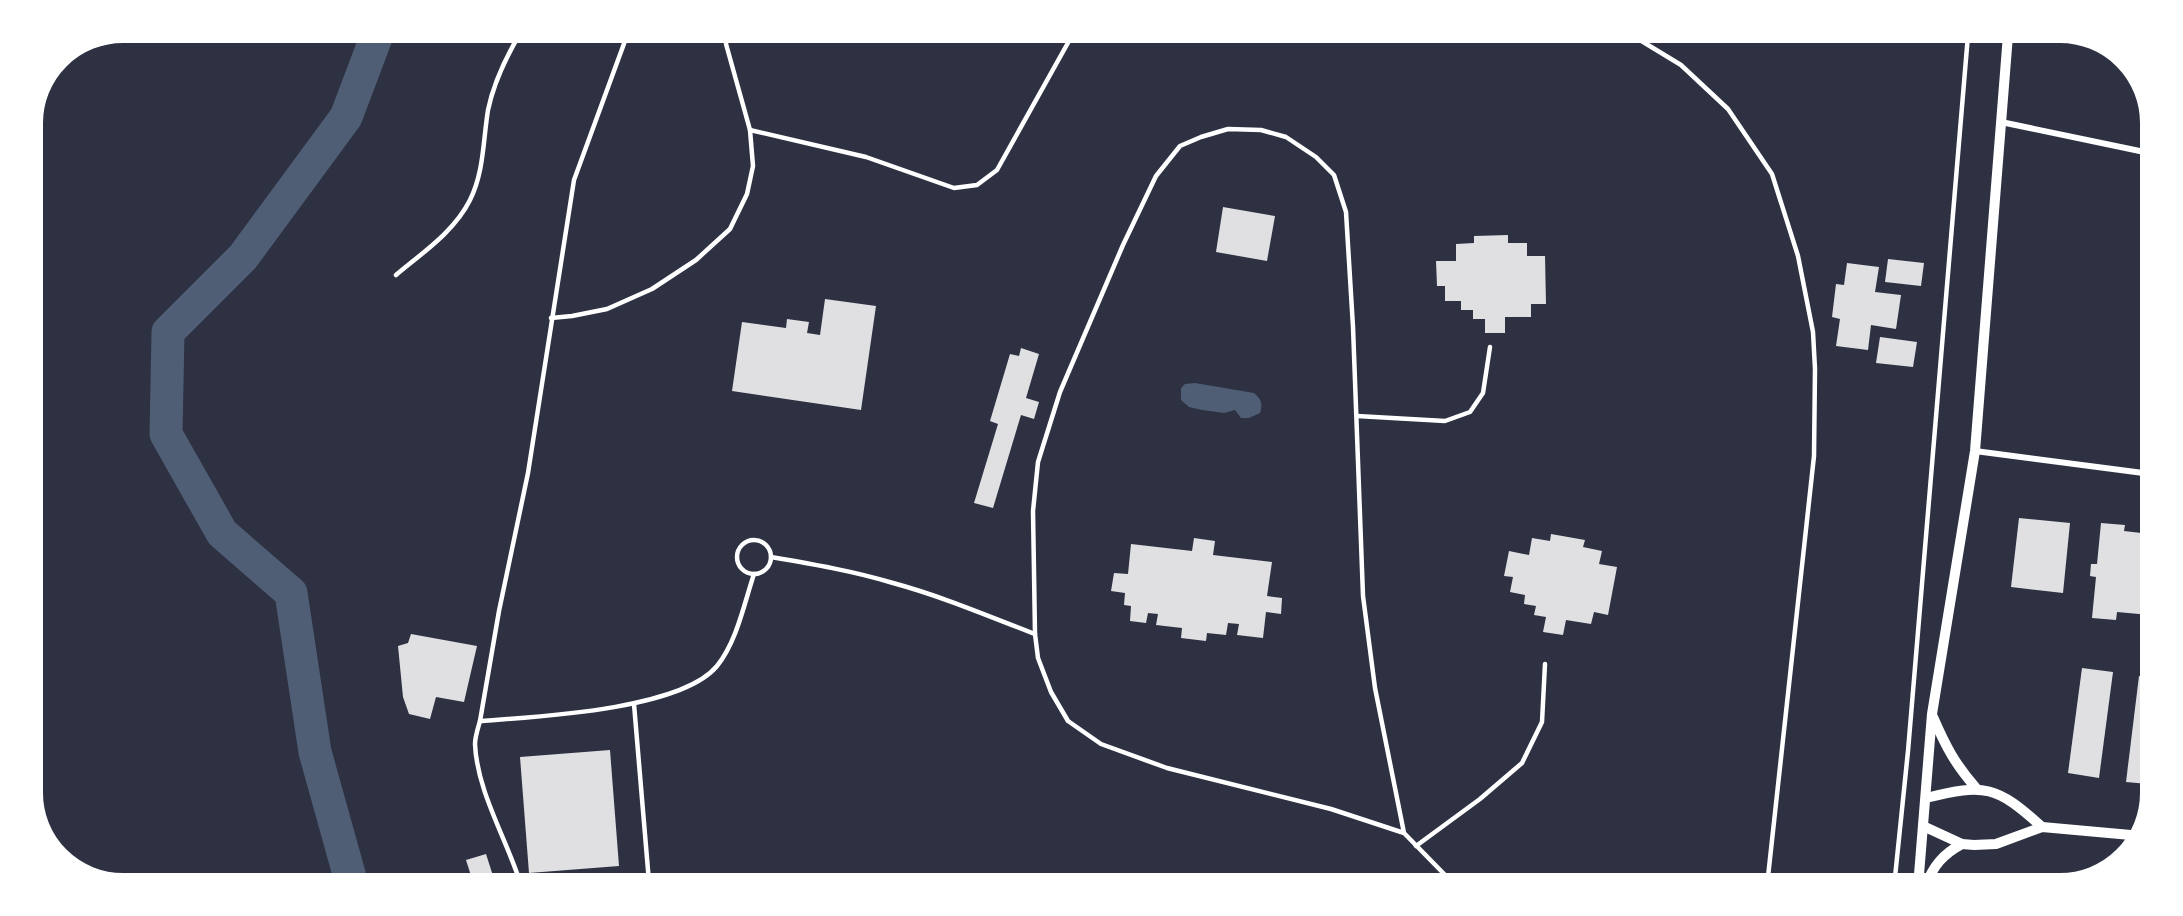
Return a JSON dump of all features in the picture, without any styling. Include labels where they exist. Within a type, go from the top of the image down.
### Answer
[{"type":"street","points":[[1919,877],[1932,714],[1974,451],[2008,39]]},
{"type":"street","points":[[2001,122],[2144,152]]},
{"type":"street","points":[[1974,451],[2144,473]]},
{"type":"street","points":[[1932,714],[1945,746],[1958,768],[1976,788]]},
{"type":"street","points":[[1926,798],[1976,788],[1991,792],[2017,805],[2042,827]]},
{"type":"street","points":[[1923,826],[1962,844],[1996,844],[2042,827],[2133,835]]},
{"type":"street","points":[[1929,877],[1947,852],[1962,844]]},
{"type":"lane","points":[[396,275],[450,229],[470,200],[483,157],[488,109],[503,63],[517,39]]},
{"type":"lane","points":[[518,877],[489,802],[475,742],[528,473],[574,180],[626,39]]},
{"type":"lane","points":[[551,318],[607,309],[652,290],[696,260],[730,229],[747,194],[753,166],[750,130],[726,44],[727,39]]},
{"type":"lane","points":[[750,130],[866,157],[954,188],[977,185],[997,170],[1070,39]]},
{"type":"lane","points":[[1638,39],[1681,65],[1728,109],[1772,174],[1798,256],[1813,332],[1814,456],[1768,877]]},
{"type":"lane","points":[[1895,877],[1909,740],[1968,39]]},
{"type":"lane","points":[[1404,833],[1375,688],[1363,596],[1357,416],[1346,212],[1334,175],[1316,157],[1286,137],[1262,130],[1228,129],[1180,146],[1156,176],[1123,245],[1060,392],[1038,462],[1033,511],[1035,634],[1038,657],[1051,692],[1068,721],[1101,744],[1167,768],[1330,809],[1404,833],[1445,877]]},
{"type":"lane","points":[[1357,416],[1445,421],[1470,412],[1483,393],[1490,347]]},
{"type":"lane","points":[[755,540],[765,543],[771,557],[764,571],[754,573],[744,570],[738,561],[738,551],[745,543],[755,540]]},
{"type":"lane","points":[[771,557],[852,572],[893,583],[1035,634]]},
{"type":"lane","points":[[480,721],[546,716],[634,704],[678,691],[697,681],[715,669],[728,650],[754,573]]},
{"type":"lane","points":[[1416,846],[1480,799],[1522,764],[1542,722],[1545,664]]},
{"type":"lane","points":[[634,704],[649,877]]},
{"type":"water","points":[[1195,383],[1254,393],[1261,402],[1260,413],[1249,418],[1241,418],[1235,410],[1224,413],[1189,407],[1181,400],[1181,388],[1185,384]]},
{"type":"building","points":[[1223,207],[1275,216],[1267,261],[1216,252]]},
{"type":"building","points":[[1508,235],[1508,243],[1527,243],[1527,256],[1545,256],[1546,304],[1531,304],[1531,317],[1505,317],[1505,333],[1485,333],[1485,319],[1473,319],[1473,310],[1461,310],[1461,301],[1445,301],[1445,286],[1437,286],[1436,261],[1456,261],[1456,244],[1474,243],[1474,236]]},
{"type":"building","points":[[1888,259],[1924,263],[1921,286],[1885,282]]},
{"type":"building","points":[[1847,263],[1879,267],[1875,292],[1901,295],[1896,329],[1871,325],[1868,350],[1836,346],[1840,319],[1832,317],[1836,284],[1844,285]]},
{"type":"building","points":[[825,299],[876,306],[861,410],[732,391],[742,322],[786,328],[787,319],[809,322],[807,333],[820,335]]},
{"type":"building","points":[[1880,337],[1917,342],[1913,367],[1876,363]]},
{"type":"building","points":[[1021,348],[1039,354],[1026,398],[1039,402],[1034,419],[1021,415],[993,508],[974,503],[998,424],[990,421],[1010,354],[1019,356]]},
{"type":"building","points":[[2019,518],[2070,523],[2063,593],[2011,587]]},
{"type":"building","points":[[2101,523],[2125,525],[2124,531],[2144,533],[2144,614],[2117,612],[2116,620],[2092,618],[2096,577],[2090,576],[2091,564],[2097,564]]},
{"type":"building","points":[[1551,534],[1585,540],[1583,547],[1602,551],[1599,564],[1617,567],[1608,615],[1594,612],[1591,624],[1566,620],[1563,635],[1543,632],[1546,617],[1534,615],[1536,606],[1524,604],[1525,595],[1510,592],[1513,577],[1504,576],[1509,551],[1529,555],[1532,538],[1550,541]]},
{"type":"building","points":[[1194,538],[1215,541],[1213,555],[1272,562],[1267,596],[1282,598],[1281,614],[1266,612],[1263,638],[1237,635],[1239,624],[1228,623],[1226,635],[1207,633],[1206,641],[1181,638],[1182,628],[1156,625],[1158,614],[1148,613],[1146,623],[1130,621],[1131,606],[1124,605],[1125,593],[1111,591],[1114,573],[1128,574],[1131,544],[1192,551]]},
{"type":"building","points":[[411,634],[477,646],[464,702],[436,697],[430,719],[409,714],[403,697],[398,646],[408,643]]},
{"type":"building","points":[[2082,668],[2113,672],[2099,778],[2068,773]]},
{"type":"building","points":[[2139,676],[2144,676],[2144,784],[2126,782]]},
{"type":"building","points":[[610,750],[619,866],[529,873],[520,757]]},
{"type":"building","points":[[486,854],[493,877],[471,877],[466,860]]},
{"type":"waterway","points":[[350,877],[315,752],[291,593],[222,533],[166,434],[168,332],[243,257],[346,117],[375,39]]}]
